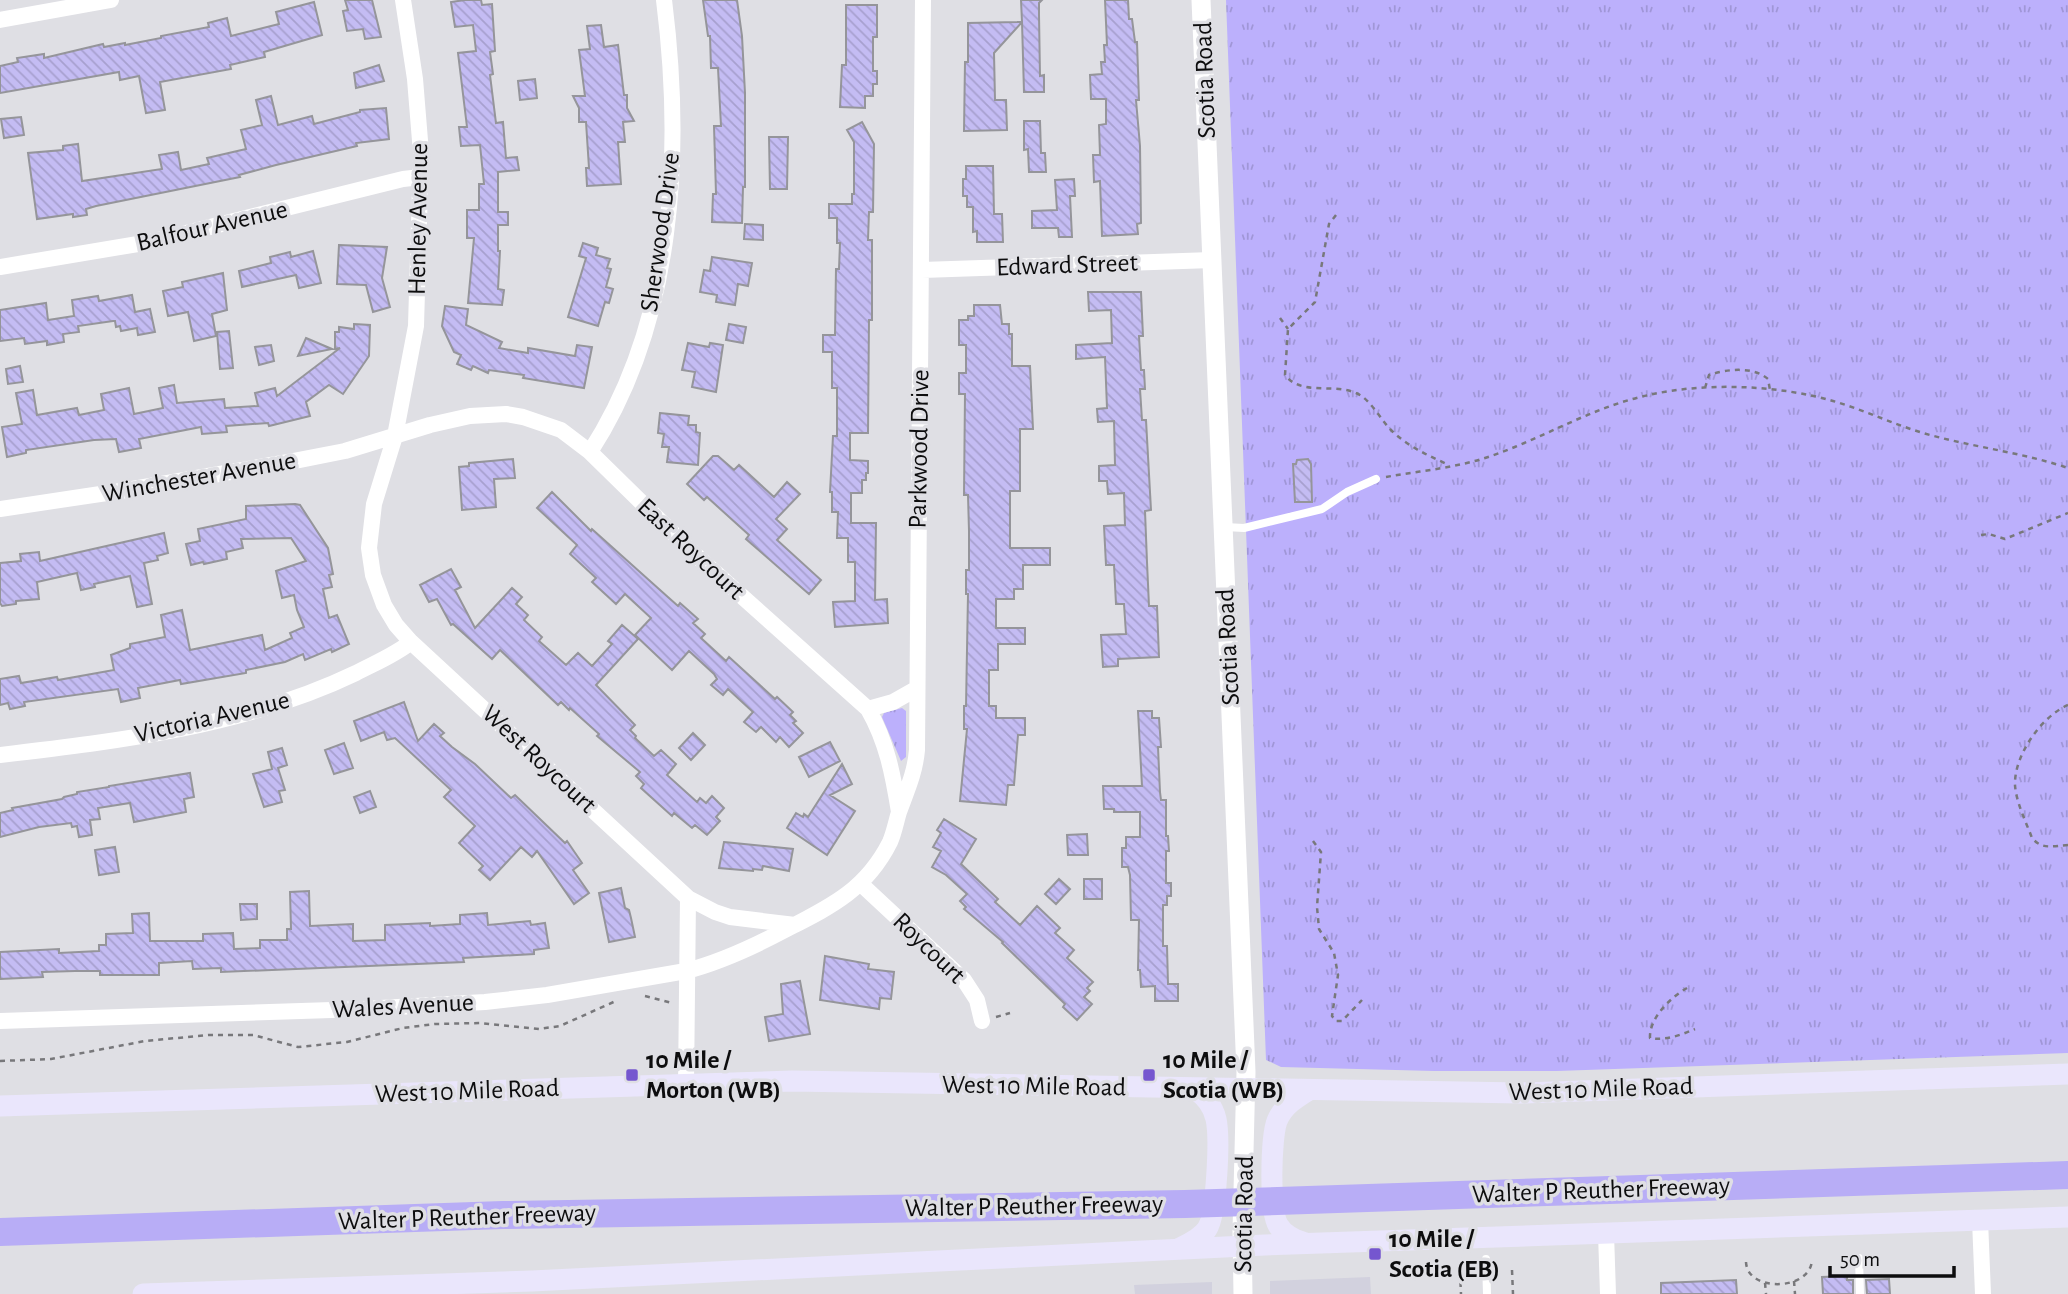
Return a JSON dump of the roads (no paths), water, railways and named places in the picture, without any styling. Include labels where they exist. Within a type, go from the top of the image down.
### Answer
[{"type":"highway","name":"Walter P Reuther Freeway","points":[[0,1233],[503,1215],[1185,1204],[2068,1174]]},
{"type":"main road","name":"West 10 Mile Road","points":[[0,1106],[792,1081],[1194,1088],[1245,1098],[1309,1090],[1521,1093],[2068,1074]]},
{"type":"main road","points":[[1172,1251],[1194,1241],[1204,1232],[1212,1216],[1215,1196],[1217,1128],[1212,1108],[1194,1088]]},
{"type":"main road","points":[[1307,1244],[1290,1237],[1282,1230],[1272,1204],[1277,1121],[1288,1105],[1309,1090]]},
{"type":"main road","points":[[143,1294],[532,1281],[1172,1251],[1242,1238],[1307,1244],[2068,1217]]},
{"type":"street","points":[[0,20],[111,0]]},
{"type":"street","name":"Henley Avenue","points":[[395,436],[416,326],[421,177],[415,79],[403,0]]},
{"type":"street","name":"Sherwood Drive","points":[[590,452],[607,425],[632,369],[661,260],[673,152],[672,86],[664,0]]},
{"type":"street","name":"Parkwood Drive","points":[[861,884],[876,867],[891,840],[915,766],[923,0]]},
{"type":"street","name":"Scotia Road","points":[[1201,0],[1245,1098],[1243,1294]]},
{"type":"street","name":"Balfour Avenue","points":[[0,267],[150,242],[403,179],[421,177]]},
{"type":"street","name":"Edward Street","points":[[922,270],[1212,260]]},
{"type":"street","name":"East Roycourt","points":[[395,436],[470,416],[506,414],[531,419],[561,430],[590,452],[689,549],[868,709],[886,744],[899,812]]},
{"type":"street","name":"Winchester Avenue","points":[[0,509],[127,491],[294,461],[345,451],[395,436]]},
{"type":"street","name":"West Roycourt","points":[[395,436],[374,504],[369,548],[373,575],[384,606],[396,625],[411,642],[688,898],[730,917],[795,925]]},
{"type":"street","name":"Victoria Avenue","points":[[0,755],[178,728],[245,714],[286,702],[345,678],[399,652],[411,642]]},
{"type":"street","points":[[868,709],[893,702],[916,689]]},
{"type":"street","points":[[795,925],[833,905],[861,884]]},
{"type":"street","name":"Roycourt","points":[[861,884],[964,980],[977,1000],[982,1021]]},
{"type":"street","points":[[686,1085],[688,898]]},
{"type":"street","name":"Wales Avenue","points":[[0,1021],[461,1003],[547,995],[686,971],[733,956],[795,925]]},
{"type":"street","points":[[1980,1220],[1983,1294]]},
{"type":"street","points":[[1606,1233],[1608,1294]]},
{"type":"lane","points":[[1223,527],[1244,528],[1322,509],[1347,492],[1376,479]]},
{"type":"lane","points":[[1859,1258],[1860,1294]]},
{"type":"lane","points":[[1486,1259],[1487,1294]]},
{"type":"place","name":"10 Mile / Morton (WB)","points":[[632,1075]]},
{"type":"place","name":"10 Mile / Scotia (WB)","points":[[1149,1075]]},
{"type":"place","name":"10 Mile / Scotia (EB)","points":[[1375,1254]]}]
